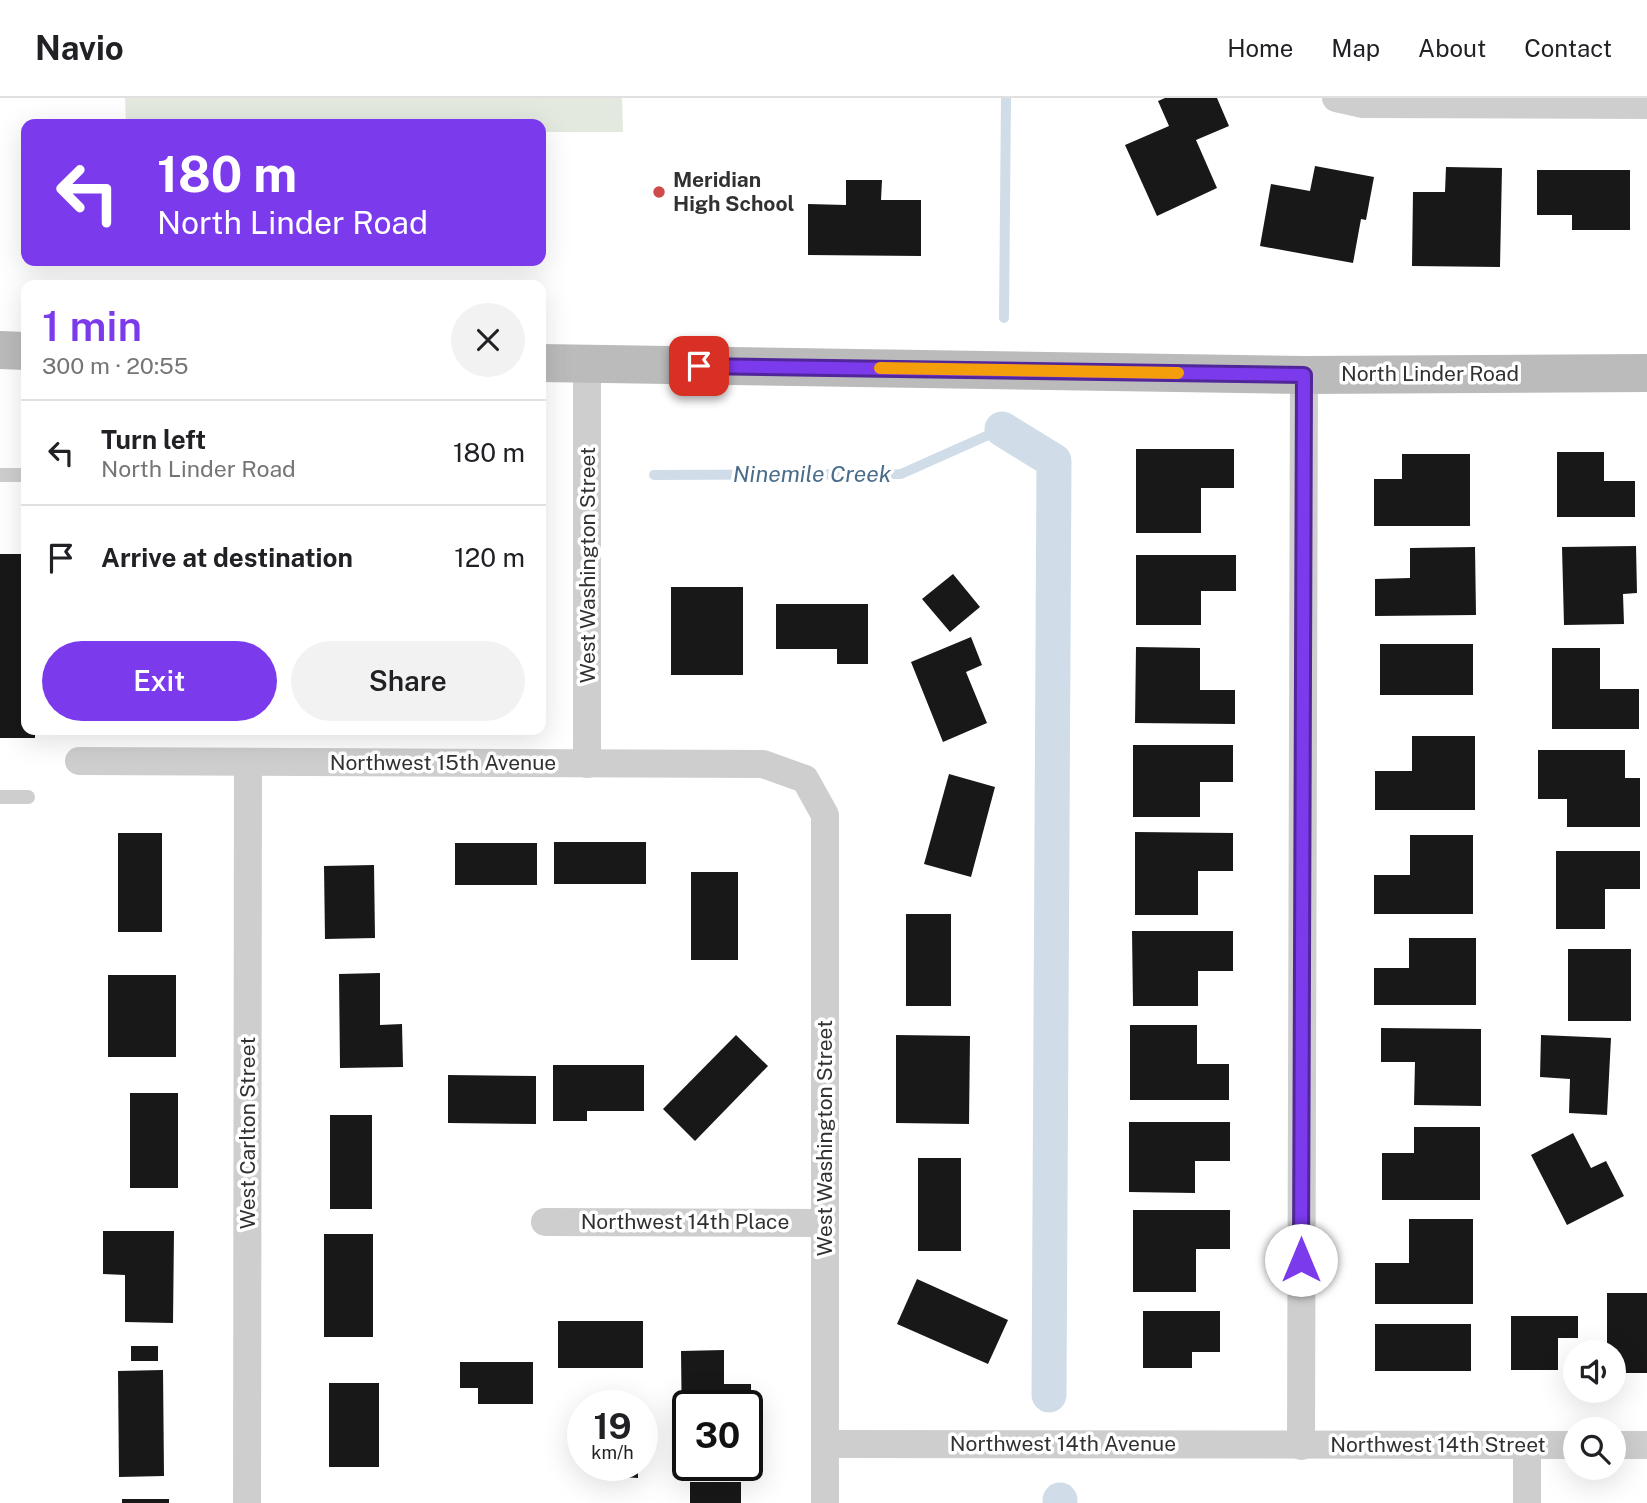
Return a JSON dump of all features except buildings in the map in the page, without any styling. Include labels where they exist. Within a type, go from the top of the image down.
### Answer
[{"type":"main road","points":[[0,350],[21,351]]},
{"type":"main road","name":"North Linder Road","points":[[546,363],[1304,375],[1647,373]]},
{"type":"street","points":[[1336,98],[1363,104],[1647,105]]},
{"type":"street","name":"West Washington Street","points":[[587,365],[587,764]]},
{"type":"street","points":[[1301,1446],[1304,375]]},
{"type":"street","name":"Northwest 15th Avenue","points":[[79,761],[762,764],[805,779]]},
{"type":"street","name":"West Carlton Street","points":[[247,1503],[248,762]]},
{"type":"street","name":"West Washington Street","points":[[805,779],[825,815],[825,1503]]},
{"type":"street","name":"Northwest 14th Place","points":[[545,1222],[825,1223]]},
{"type":"street","name":"Northwest 14th Avenue","points":[[825,1444],[1301,1446]]},
{"type":"street","name":"Northwest 14th Street","points":[[1301,1446],[1563,1445]]},
{"type":"street","points":[[1626,1445],[1647,1445]]},
{"type":"street","points":[[1527,1446],[1527,1503]]},
{"type":"lane","points":[[0,475],[21,475]]},
{"type":"lane","points":[[0,797],[28,797]]},
{"type":"shaded area","points":[[125,98],[622,98],[623,132],[546,132],[546,119],[126,119]]},
{"type":"waterway","name":"Ninemile Creek","points":[[1004,318],[1006,98]]},
{"type":"waterway","name":"Ninemile Creek","points":[[654,475],[901,474],[1002,429],[1002,426]]},
{"type":"waterway","points":[[1002,429],[1054,461],[1049,1395]]},
{"type":"slow traffic","points":[[880,368],[1178,373]]},
{"type":"place","name":"Meridian High School","points":[[659,192]]},
{"type":"route","points":[[699,366],[1304,375],[1301,1260]]}]
